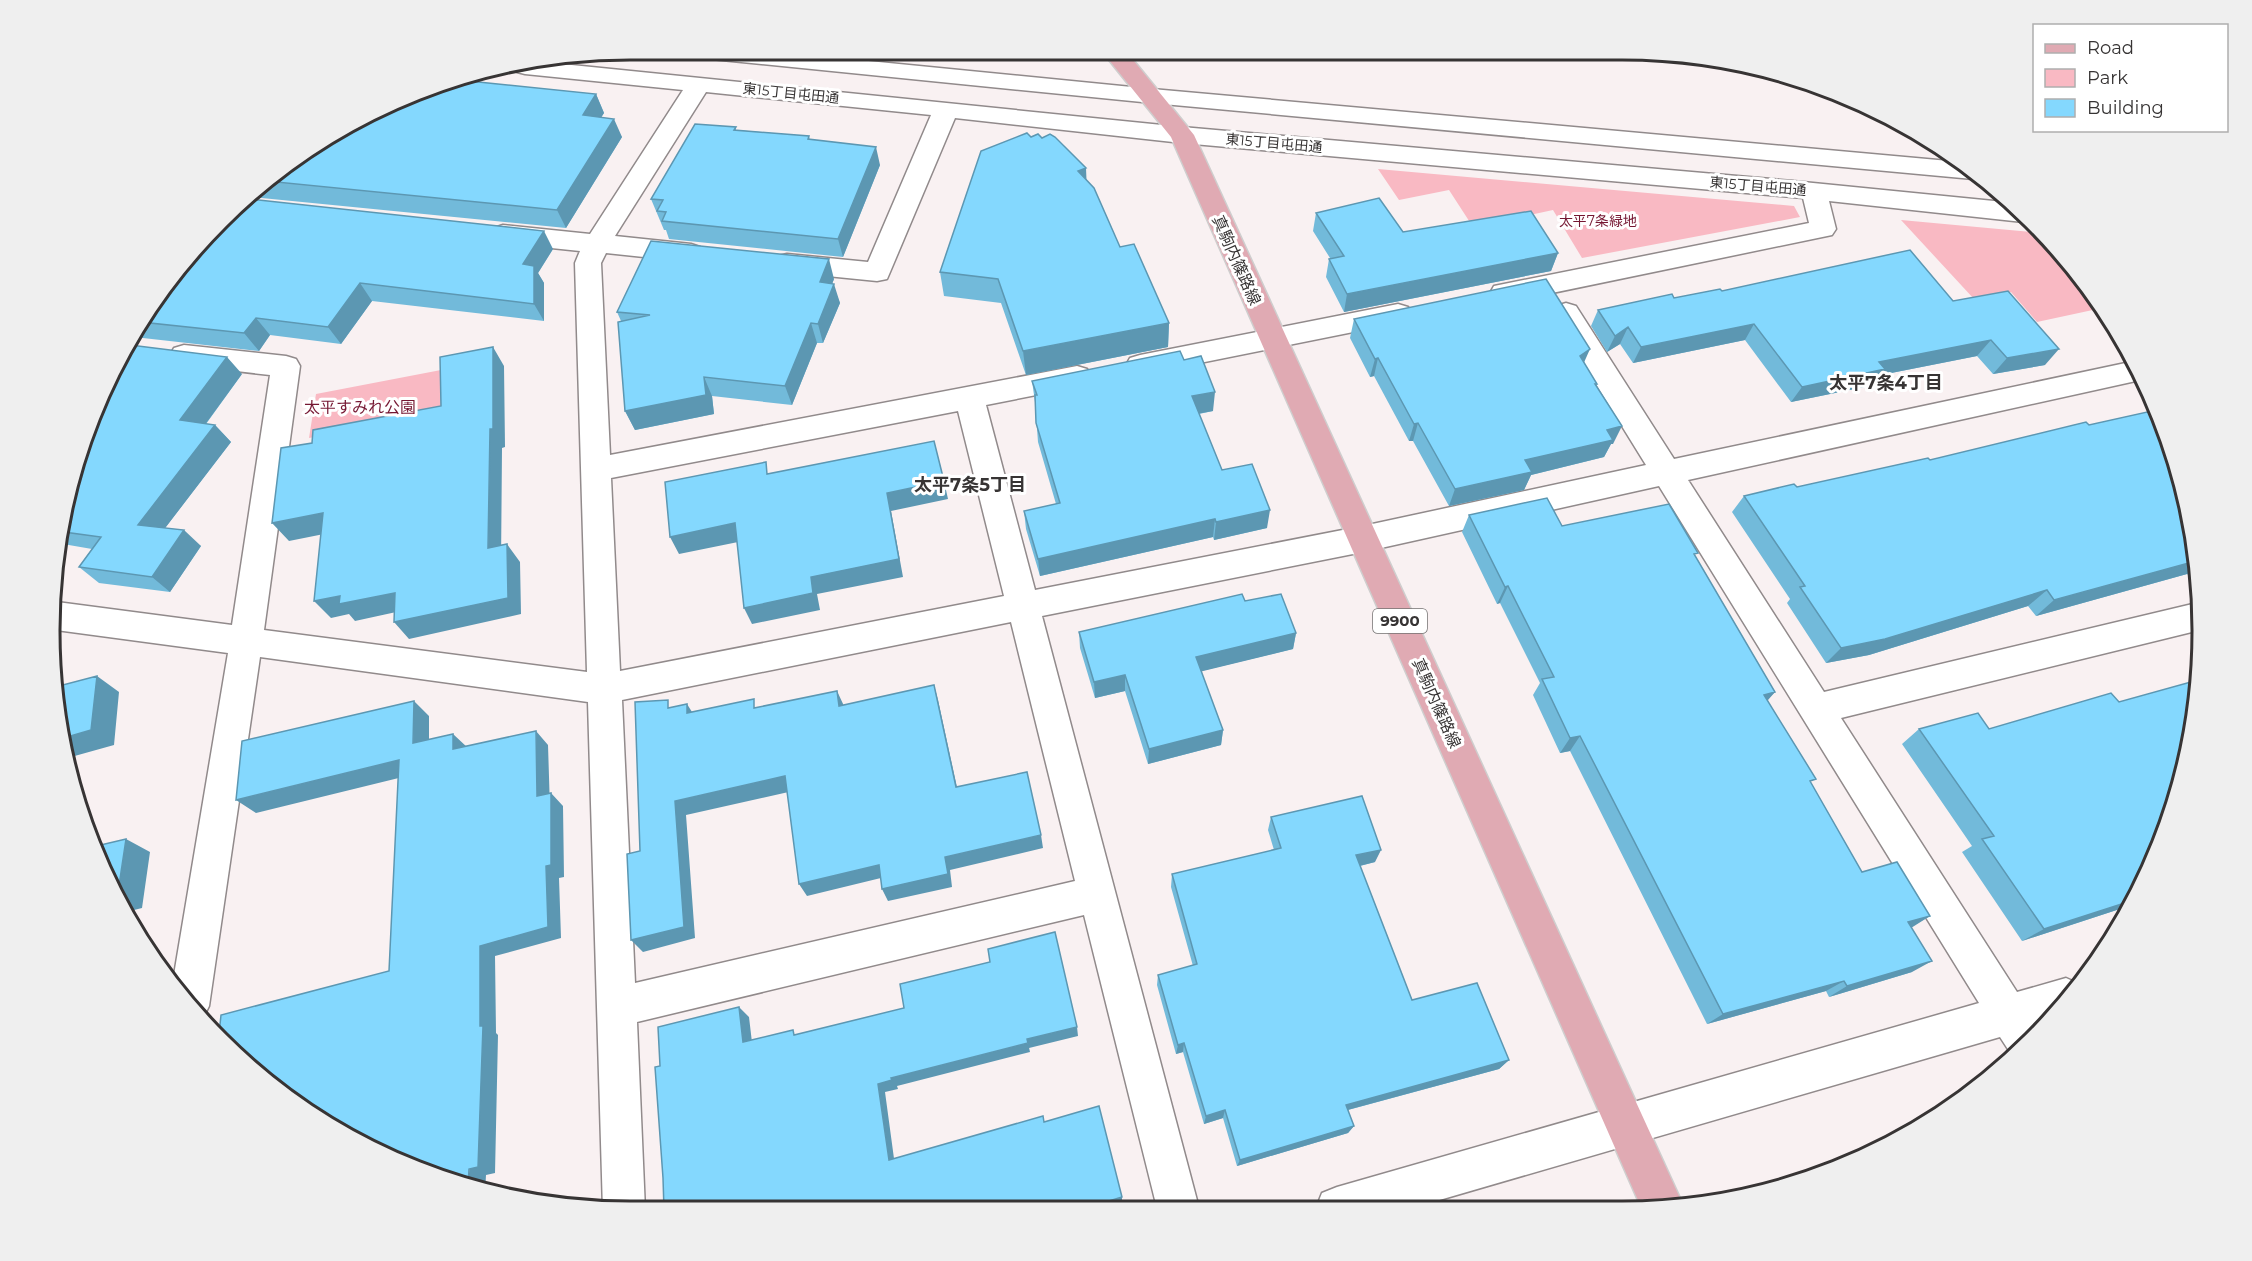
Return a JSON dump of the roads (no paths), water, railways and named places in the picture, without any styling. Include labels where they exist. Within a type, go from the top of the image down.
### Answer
[{"type":"main road","name":"真駒内篠路線","points":[[1121,60],[1182,135],[1660,1200]]},
{"type":"street","points":[[799,60],[1152,96],[1957,170]]},
{"type":"street","name":"東15丁目屯田通","points":[[537,68],[1182,135],[1814,191],[2008,211]]},
{"type":"street","points":[[624,1201],[588,263],[597,244],[699,84]]},
{"type":"street","points":[[761,260],[878,272],[946,109]]},
{"type":"street","points":[[1479,298],[1823,229],[1814,191]]},
{"type":"street","points":[[479,231],[714,256]]},
{"type":"street","points":[[1547,284],[1668,472],[2018,1030]]},
{"type":"street","points":[[596,469],[970,399],[1421,309]]},
{"type":"street","points":[[151,352],[286,366],[191,994]]},
{"type":"street","points":[[60,617],[604,689],[1363,539],[2130,372]]},
{"type":"street","points":[[970,399],[1176,1201]]},
{"type":"street","points":[[1816,709],[2192,618]]},
{"type":"street","points":[[616,1007],[1097,894]]},
{"type":"street","points":[[1362,1201],[1627,1126],[2018,1030],[2046,1011]]},
{"type":"district","name":"太平7条4丁目","points":[[1886,383]]},
{"type":"district","name":"太平7条5丁目","points":[[970,485]]},
{"type":"park label","name":"太平7条緑地","points":[[1598,221]]},
{"type":"park label","name":"太平すみれ公園","points":[[360,407]]}]
